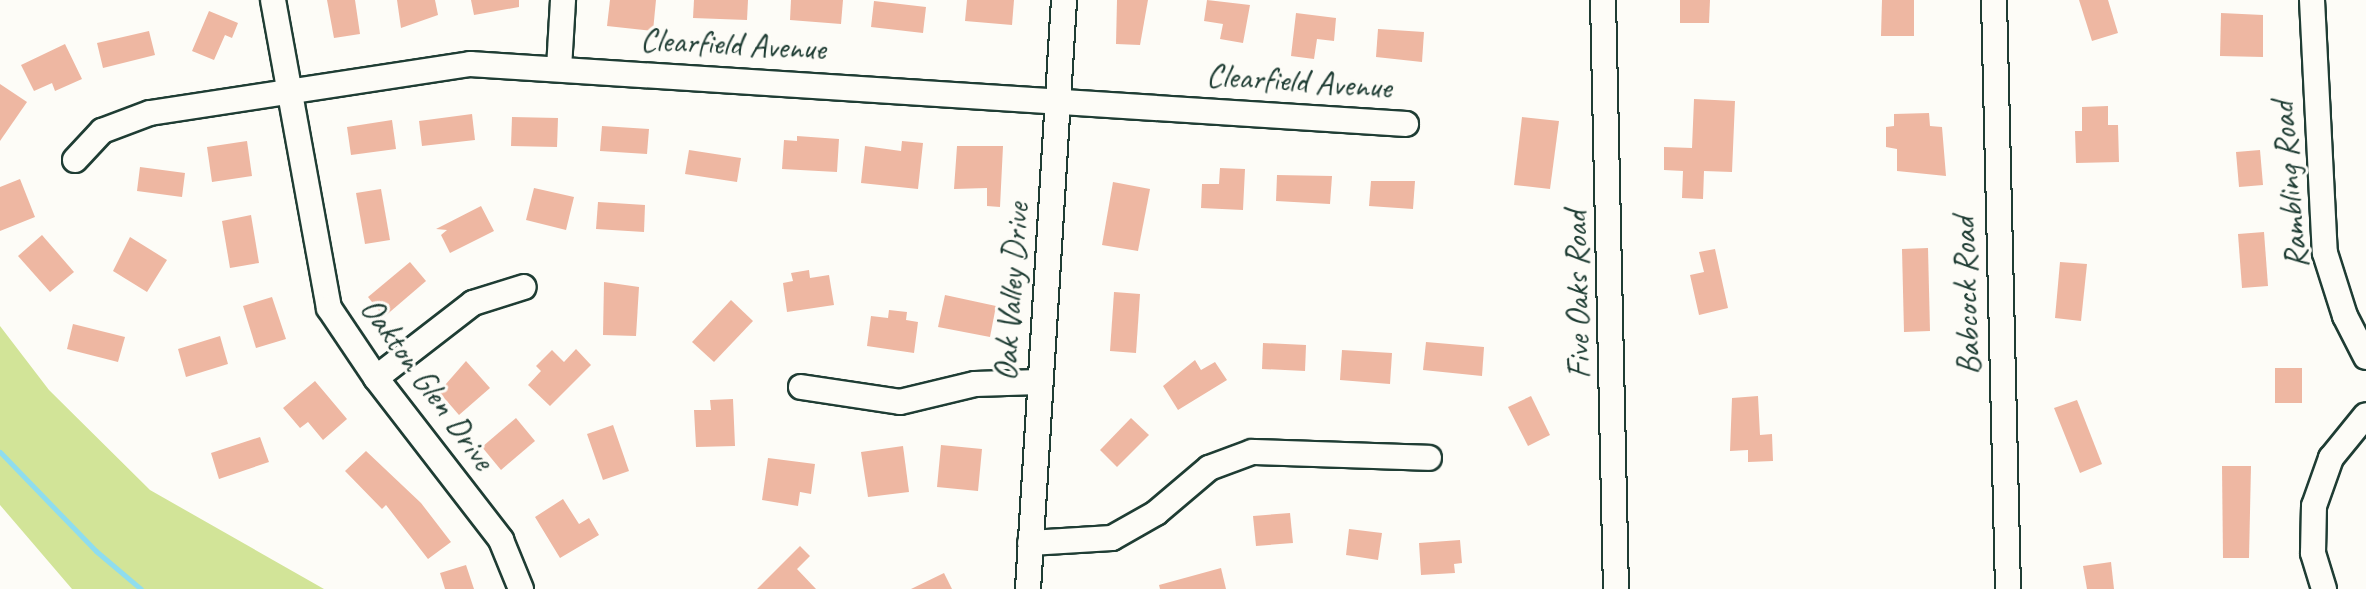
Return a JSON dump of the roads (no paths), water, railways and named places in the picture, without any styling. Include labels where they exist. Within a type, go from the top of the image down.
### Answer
[{"type":"street","name":"Oakton Glen Drive","points":[[273,0],[291,89],[321,284],[342,331],[501,540],[521,589]]},
{"type":"street","points":[[559,68],[563,0]]},
{"type":"street","name":"Oak Valley Drive","points":[[1028,589],[1064,0]]},
{"type":"street","name":"Five Oaks Road","points":[[1603,0],[1616,589]]},
{"type":"street","name":"Babcock Road","points":[[1994,0],[2008,589]]},
{"type":"street","name":"Rambling Road","points":[[2312,0],[2325,253],[2366,357]]},
{"type":"street","name":"Clearfield Avenue","points":[[75,160],[102,131],[118,122],[291,89],[446,65],[559,68],[1406,124]]},
{"type":"street","points":[[376,378],[481,298],[524,287]]},
{"type":"street","points":[[802,387],[900,402],[975,384],[1039,382]]},
{"type":"street","points":[[2324,589],[2313,553],[2314,506],[2331,458],[2366,415]]},
{"type":"street","points":[[1030,543],[1112,538],[1156,513],[1209,468],[1252,452],[1429,458]]},
{"type":"waterway","points":[[0,452],[96,551],[141,589]]}]
